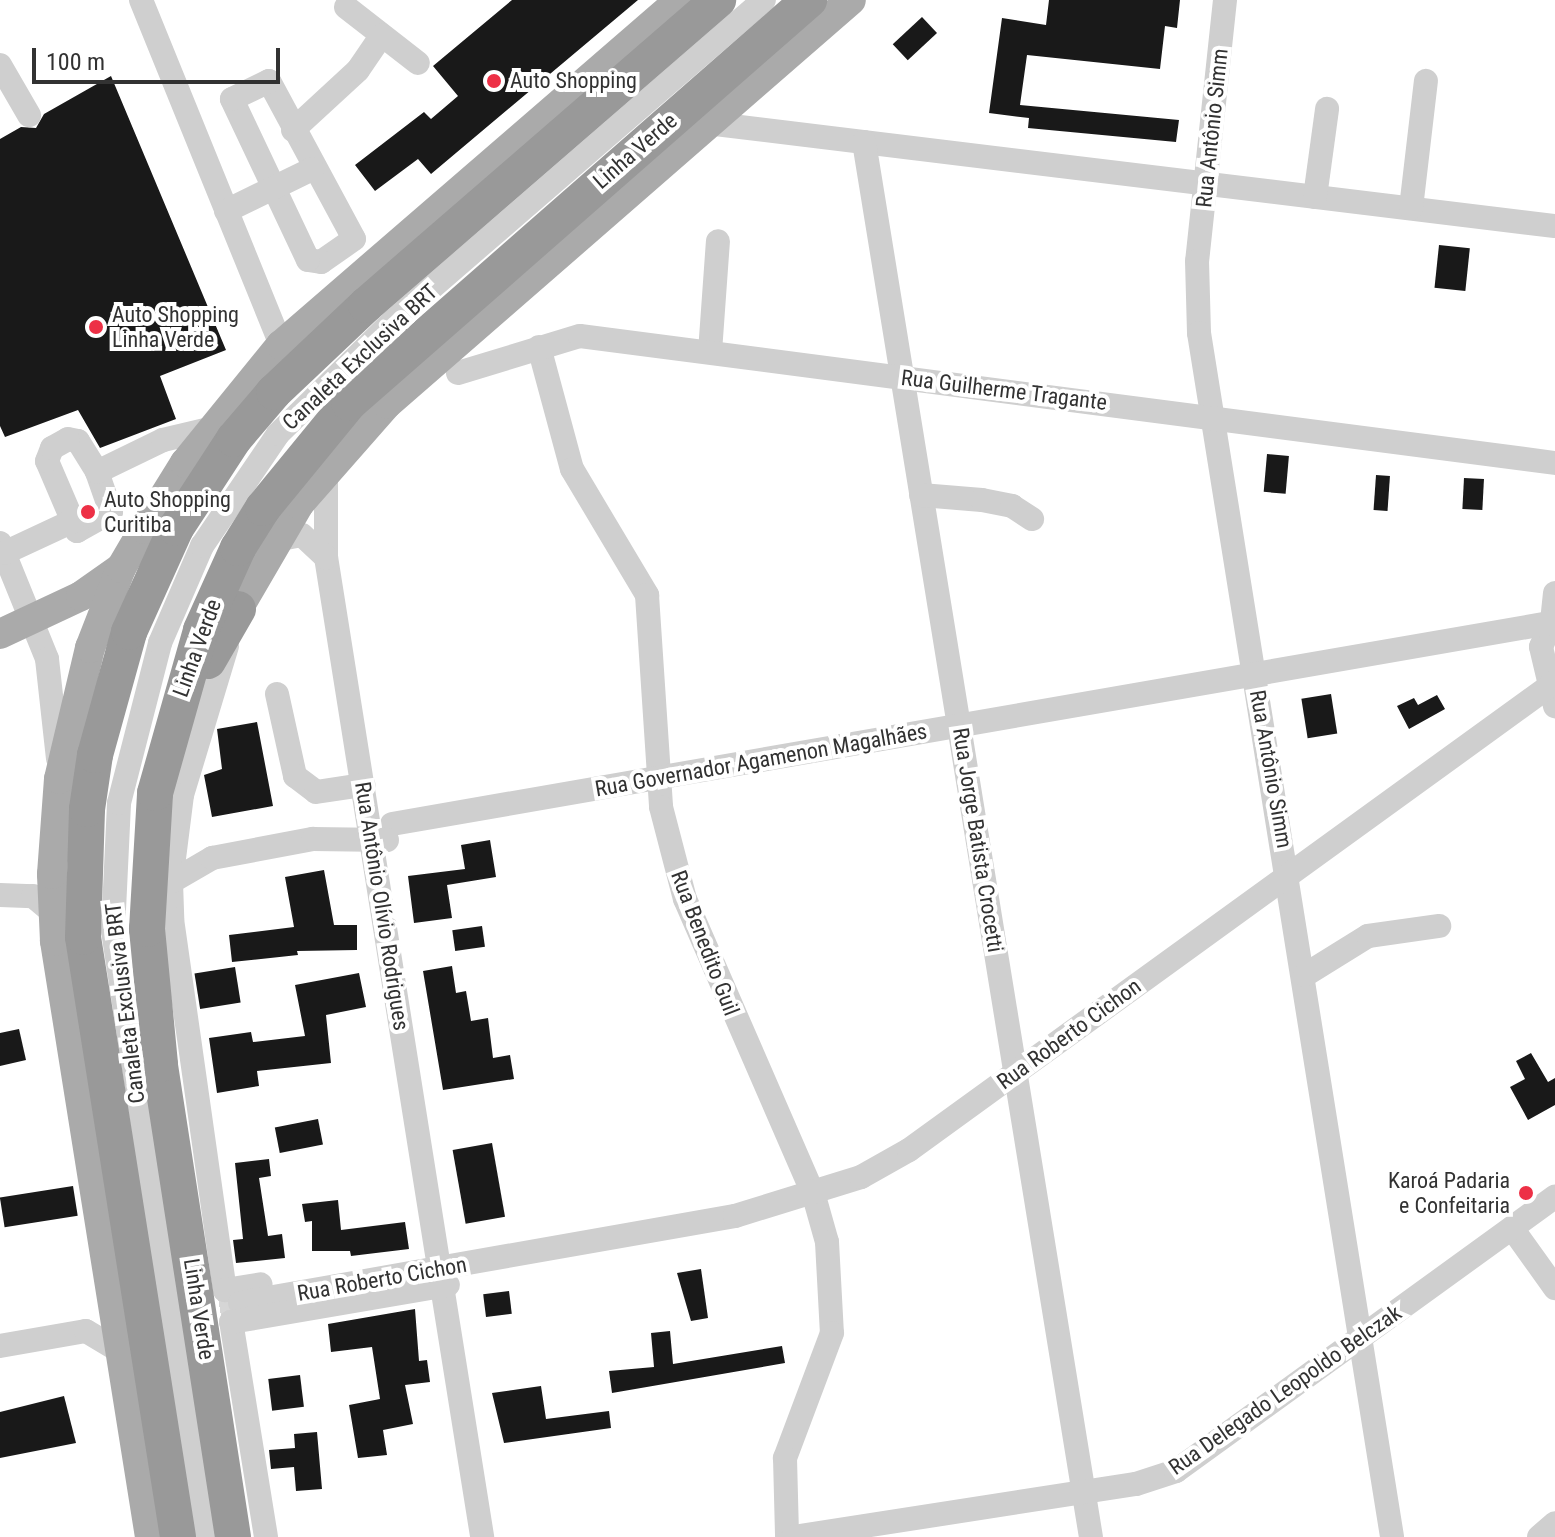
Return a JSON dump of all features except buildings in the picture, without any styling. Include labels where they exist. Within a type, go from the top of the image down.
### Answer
[{"type":"highway","points":[[178,1537],[83,937],[82,856],[93,769],[129,632],[176,528],[234,439],[274,392],[366,305],[721,0]]},
{"type":"highway","name":"Linha Verde","points":[[233,1537],[149,967],[150,830],[170,725],[201,630],[238,548],[322,433],[400,356],[809,0]]},
{"type":"highway","points":[[170,725],[238,609]]},
{"type":"main road","points":[[150,1537],[64,1013],[53,913],[53,857],[59,779],[90,648],[121,568],[185,463],[281,345],[680,0]]},
{"type":"main road","name":"Linha Verde","points":[[238,609],[276,540],[326,468],[430,364],[851,0]]},
{"type":"main road","points":[[0,634],[89,592],[121,568]]},
{"type":"street","points":[[141,0],[281,345]]},
{"type":"street","name":"Canaleta Exclusiva BRT","points":[[693,62],[721,0]]},
{"type":"street","name":"Canaleta Exclusiva BRT","points":[[205,1537],[113,931],[119,803],[160,643],[202,546],[278,434],[392,322],[764,0]]},
{"type":"street","name":"Rua Antônio Simm","points":[[1225,0],[1196,296],[1212,417],[1289,875],[1392,1537]]},
{"type":"street","points":[[346,7],[418,63]]},
{"type":"street","points":[[293,130],[358,70],[382,35]]},
{"type":"street","points":[[0,65],[29,115]]},
{"type":"street","points":[[269,81],[293,130],[312,169],[354,239],[321,262],[308,260],[232,99],[269,81]]},
{"type":"street","points":[[1411,208],[1426,81]]},
{"type":"street","points":[[1315,197],[1327,109]]},
{"type":"street","points":[[707,123],[1555,226]]},
{"type":"street","name":"Rua Jorge Batista Crocetti","points":[[864,142],[1091,1537]]},
{"type":"street","points":[[226,211],[312,169]]},
{"type":"street","points":[[710,352],[718,241]]},
{"type":"street","name":"Rua Guilherme Tragante","points":[[458,373],[580,336],[1555,463]]},
{"type":"street","name":"Rua Benedito Guil","points":[[539,347],[572,469],[647,595],[658,777],[665,829],[699,940],[814,1196],[831,1267],[832,1333],[785,1458],[790,1537]]},
{"type":"street","points":[[97,472],[163,440],[213,428]]},
{"type":"street","points":[[68,439],[78,441],[97,472],[111,512],[77,531],[73,521],[47,461],[52,448],[68,439]]},
{"type":"street","name":"Rua Antônio Olívio Rodrigues","points":[[326,468],[326,557],[437,1255]]},
{"type":"street","points":[[921,495],[1012,506],[1032,519]]},
{"type":"street","points":[[59,779],[52,676],[33,619],[2,548],[73,521]]},
{"type":"street","points":[[276,540],[302,535],[326,557]]},
{"type":"street","points":[[1554,688],[1541,647],[1554,625],[1555,593]]},
{"type":"street","name":"Linha Verde","points":[[238,609],[187,776],[171,882],[181,1003],[232,1305],[266,1537]]},
{"type":"street","name":"Rua Governador Agamenon Magalhães","points":[[392,824],[1554,625]]},
{"type":"street","name":"Rua Roberto Cichon","points":[[232,1305],[524,1255],[814,1196],[884,1165],[1554,688]]},
{"type":"street","points":[[277,694],[295,776],[316,792],[363,785]]},
{"type":"street","points":[[171,882],[212,858],[313,839],[372,842],[633,797],[658,777],[634,766],[367,813],[313,839]]},
{"type":"street","points":[[175,841],[186,851],[212,858]]},
{"type":"street","points":[[9,893],[53,857]]},
{"type":"street","points":[[9,893],[41,900],[53,913]]},
{"type":"street","points":[[1305,975],[1368,936],[1439,926]]},
{"type":"street","name":"Rua Delegado Leopoldo Belczak","points":[[790,1537],[1084,1493],[1176,1471],[1555,1197]]},
{"type":"street","points":[[1512,1228],[1555,1288]]},
{"type":"street","points":[[232,1305],[437,1255],[503,1248],[524,1255]]},
{"type":"street","name":"Rua Roberto Cichon","points":[[232,1305],[442,1286],[524,1255]]},
{"type":"street","points":[[442,1286],[482,1537]]},
{"type":"street","points":[[0,1346],[86,1331],[101,1315],[110,1293]]},
{"type":"street","points":[[86,1331],[119,1351]]},
{"type":"tunnel","points":[[184,1313],[240,1303]]},
{"type":"place","name":"Auto Shopping","points":[[494,81]]},
{"type":"place","name":"Auto Shopping Linha Verde","points":[[96,327]]},
{"type":"place","name":"Auto Shopping Curitiba","points":[[88,512]]},
{"type":"place","name":"Karoá Padaria e Confeitaria","points":[[1526,1193]]}]
